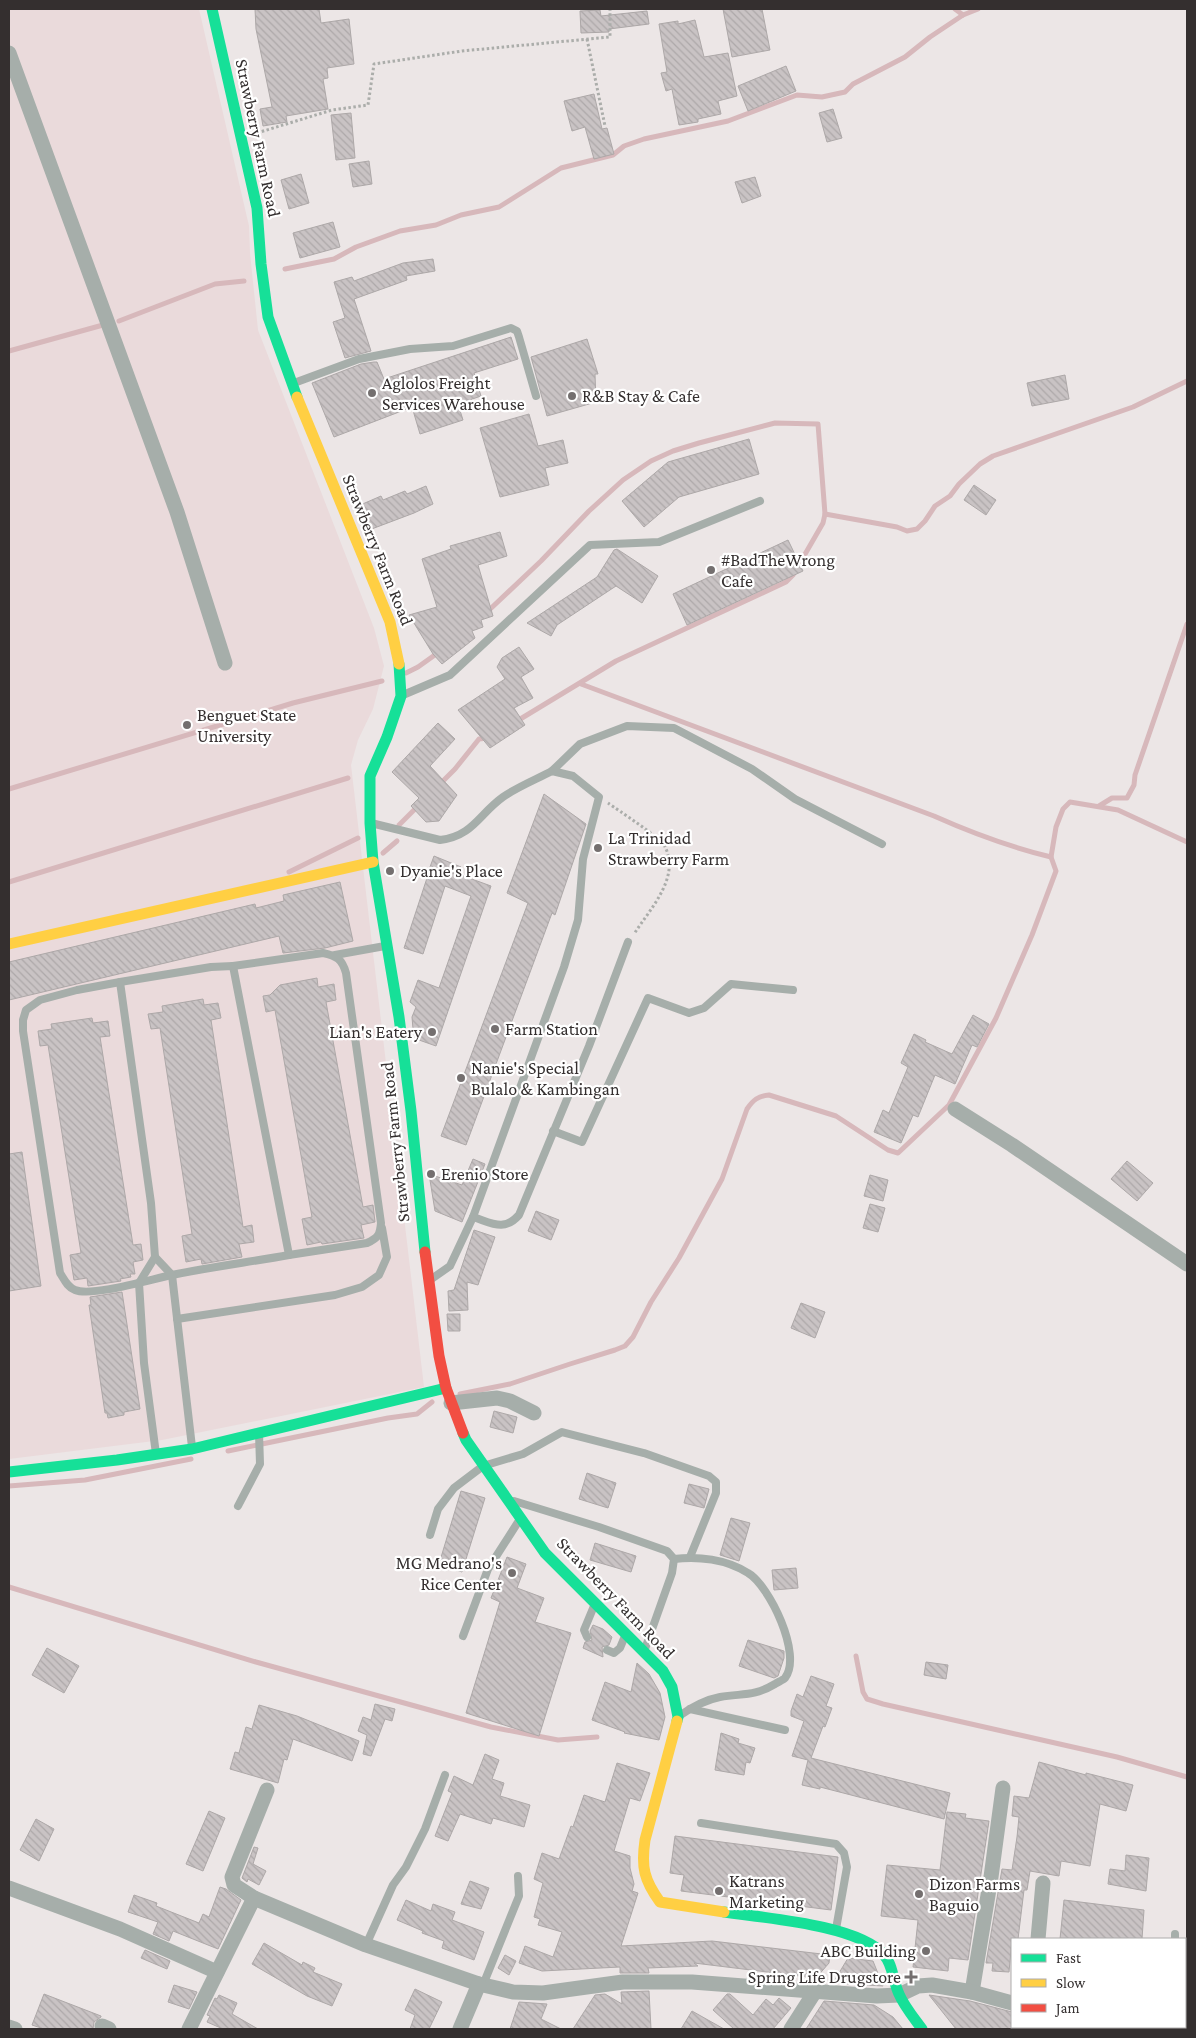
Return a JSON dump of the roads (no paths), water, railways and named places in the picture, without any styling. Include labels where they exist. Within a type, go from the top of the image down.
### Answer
[{"type":"street","name":"Strawberry Farm Road","points":[[212,9],[257,208],[261,264],[268,317],[277,347],[390,622],[399,659],[401,696],[387,737],[370,776],[370,823],[373,862],[411,1111],[429,1281],[446,1388],[451,1403],[466,1440],[545,1553],[663,1671],[672,1687],[678,1717],[645,1840],[642,1860],[648,1886],[660,1902],[836,1930],[863,1939],[875,1946],[886,1956],[899,1995],[922,2029]]},
{"type":"street","points":[[9,53],[177,512],[225,663]]},
{"type":"street","points":[[9,944],[373,862]]},
{"type":"street","points":[[955,1109],[1043,1165],[1187,1264]]},
{"type":"street","points":[[9,1472],[192,1449],[259,1437],[446,1388]]},
{"type":"street","points":[[451,1403],[497,1398],[510,1401],[534,1413]]},
{"type":"street","points":[[972,1992],[992,1877],[1003,1788]]},
{"type":"street","points":[[267,1790],[232,1877],[234,1885],[254,1898],[366,1945],[481,1985],[513,1992],[543,1993],[623,1982],[692,1982],[877,1996],[899,1995],[918,1986],[932,1985],[972,1992],[1011,2003]]},
{"type":"street","points":[[1038,1938],[1043,1883]]},
{"type":"street","points":[[9,1888],[120,1929],[217,1972]]},
{"type":"street","points":[[189,2029],[254,1898]]},
{"type":"street","points":[[460,2029],[481,1985]]},
{"type":"street","points":[[791,2029],[816,1990]]},
{"type":"street","points":[[9,2026],[15,2029]]},
{"type":"lane","points":[[292,384],[359,359],[410,349],[453,346],[511,328],[517,331],[519,336],[536,396]]},
{"type":"lane","points":[[401,696],[450,675],[590,545],[659,542],[760,500]]},
{"type":"lane","points":[[370,823],[440,840],[461,835],[503,797],[552,771],[580,744],[627,726],[674,728],[752,769],[795,799],[882,844]]},
{"type":"lane","points":[[429,1281],[450,1266],[473,1218],[570,948],[578,920],[583,859],[599,797],[573,776],[552,771]]},
{"type":"lane","points":[[473,1218],[507,1226],[519,1215],[589,1046],[628,942]]},
{"type":"lane","points":[[381,1223],[380,1234],[376,1239],[367,1243],[172,1275],[139,1283],[90,1291],[75,1290],[66,1283],[60,1273],[23,1032],[23,1020],[26,1010],[40,1000],[77,990],[211,967],[233,966],[323,953],[335,956],[387,945]]},
{"type":"lane","points":[[177,1319],[335,1294],[362,1287],[379,1275],[387,1257],[346,973],[343,963],[335,956]]},
{"type":"lane","points":[[233,966],[289,1255]]},
{"type":"lane","points":[[120,982],[150,1203],[155,1257],[139,1283],[144,1363],[156,1454]]},
{"type":"lane","points":[[553,1130],[582,1142],[648,998],[689,1013],[704,1008],[731,984],[793,990]]},
{"type":"lane","points":[[155,1257],[172,1275],[192,1449]]},
{"type":"lane","points":[[430,1535],[438,1509],[454,1488],[483,1466],[523,1454],[562,1432],[644,1453],[709,1476],[716,1482],[716,1493],[690,1557]]},
{"type":"lane","points":[[238,1506],[260,1464],[259,1437]]},
{"type":"lane","points":[[508,1499],[599,1527],[667,1551],[674,1559],[672,1574],[644,1651]]},
{"type":"lane","points":[[463,1636],[488,1569],[521,1517]]},
{"type":"lane","points":[[674,1559],[701,1557],[738,1567],[750,1574],[774,1606],[788,1641],[791,1663],[785,1678],[762,1692],[720,1697],[698,1703],[678,1717]]},
{"type":"lane","points":[[587,1637],[584,1630],[595,1604]]},
{"type":"lane","points":[[607,1650],[614,1653],[620,1648],[626,1633]]},
{"type":"lane","points":[[690,1709],[785,1730]]},
{"type":"lane","points":[[366,1945],[393,1885],[406,1868],[425,1829],[445,1775]]},
{"type":"lane","points":[[701,1823],[836,1844],[844,1853],[847,1867],[836,1930]]},
{"type":"lane","points":[[481,1985],[519,1896],[518,1876]]},
{"type":"waterway","points":[[955,9],[963,15]]},
{"type":"waterway","points":[[285,269],[334,259],[356,247],[400,231],[436,225],[461,215],[499,207],[561,168],[613,155],[624,146],[644,139],[728,121],[797,95],[822,97],[845,92],[853,84],[905,57],[930,37],[963,15],[978,9]]},
{"type":"waterway","points":[[119,321],[215,284],[244,281]]},
{"type":"waterway","points":[[9,351],[103,325]]},
{"type":"waterway","points":[[825,514],[897,527],[907,531],[917,529],[935,506],[950,496],[959,484],[980,464],[993,456],[1133,407],[1187,381]]},
{"type":"waterway","points":[[486,613],[541,561],[589,511],[623,480],[651,461],[673,451],[699,443],[775,423],[818,424],[825,514],[823,523],[793,575],[786,582],[616,661],[517,721]]},
{"type":"waterway","points":[[1099,806],[1112,798],[1127,798],[1134,785],[1135,775],[1187,624]]},
{"type":"waterway","points":[[406,673],[439,652]]},
{"type":"waterway","points":[[9,789],[293,703],[382,681]]},
{"type":"waterway","points":[[581,684],[934,816],[977,834],[1051,857]]},
{"type":"waterway","points":[[440,784],[455,769],[479,739],[488,738]]},
{"type":"waterway","points":[[9,882],[348,778]]},
{"type":"waterway","points":[[460,1394],[510,1384],[625,1346],[633,1337],[651,1302],[679,1258],[722,1179],[747,1109],[756,1099],[769,1095],[836,1116],[888,1150],[898,1153],[949,1105],[996,1018],[1032,935],[1056,871],[1051,857],[1056,827],[1063,809],[1070,802],[1118,810],[1187,842]]},
{"type":"waterway","points":[[399,825],[418,806]]},
{"type":"waterway","points":[[289,872],[358,838]]},
{"type":"waterway","points":[[383,853],[397,841]]},
{"type":"waterway","points":[[228,1451],[388,1418],[417,1414],[432,1402]]},
{"type":"waterway","points":[[9,1486],[85,1480],[191,1459]]},
{"type":"waterway","points":[[9,1587],[256,1662],[491,1727],[558,1740],[597,1737]]},
{"type":"waterway","points":[[856,1656],[863,1692],[867,1699],[1117,1757],[1187,1777]]},
{"type":"place","name":"Aglolos Freight Services Warehouse","points":[[372,393]]},
{"type":"place","name":"R&B Stay & Cafe","points":[[572,396]]},
{"type":"place","name":"#BadTheWrong Cafe","points":[[711,570]]},
{"type":"place","name":"Benguet State University","points":[[187,725]]},
{"type":"place","name":"La Trinidad Strawberry Farm","points":[[598,848]]},
{"type":"place","name":"Dyanie's Place","points":[[390,871]]},
{"type":"place","name":"Farm Station","points":[[495,1029]]},
{"type":"place","name":"Lian's Eatery","points":[[432,1032]]},
{"type":"place","name":"Nanie's Special Bulalo & Kambingan","points":[[461,1078]]},
{"type":"place","name":"Erenio Store","points":[[431,1174]]},
{"type":"place","name":"MG Medrano's Rice Center","points":[[512,1573]]},
{"type":"place","name":"Katrans Marketing","points":[[719,1891]]},
{"type":"place","name":"Dizon Farms Baguio","points":[[919,1894]]},
{"type":"place","name":"ABC Building","points":[[926,1951]]},
{"type":"place","name":"Spring Life Drugstore","points":[[911,1977]]}]
